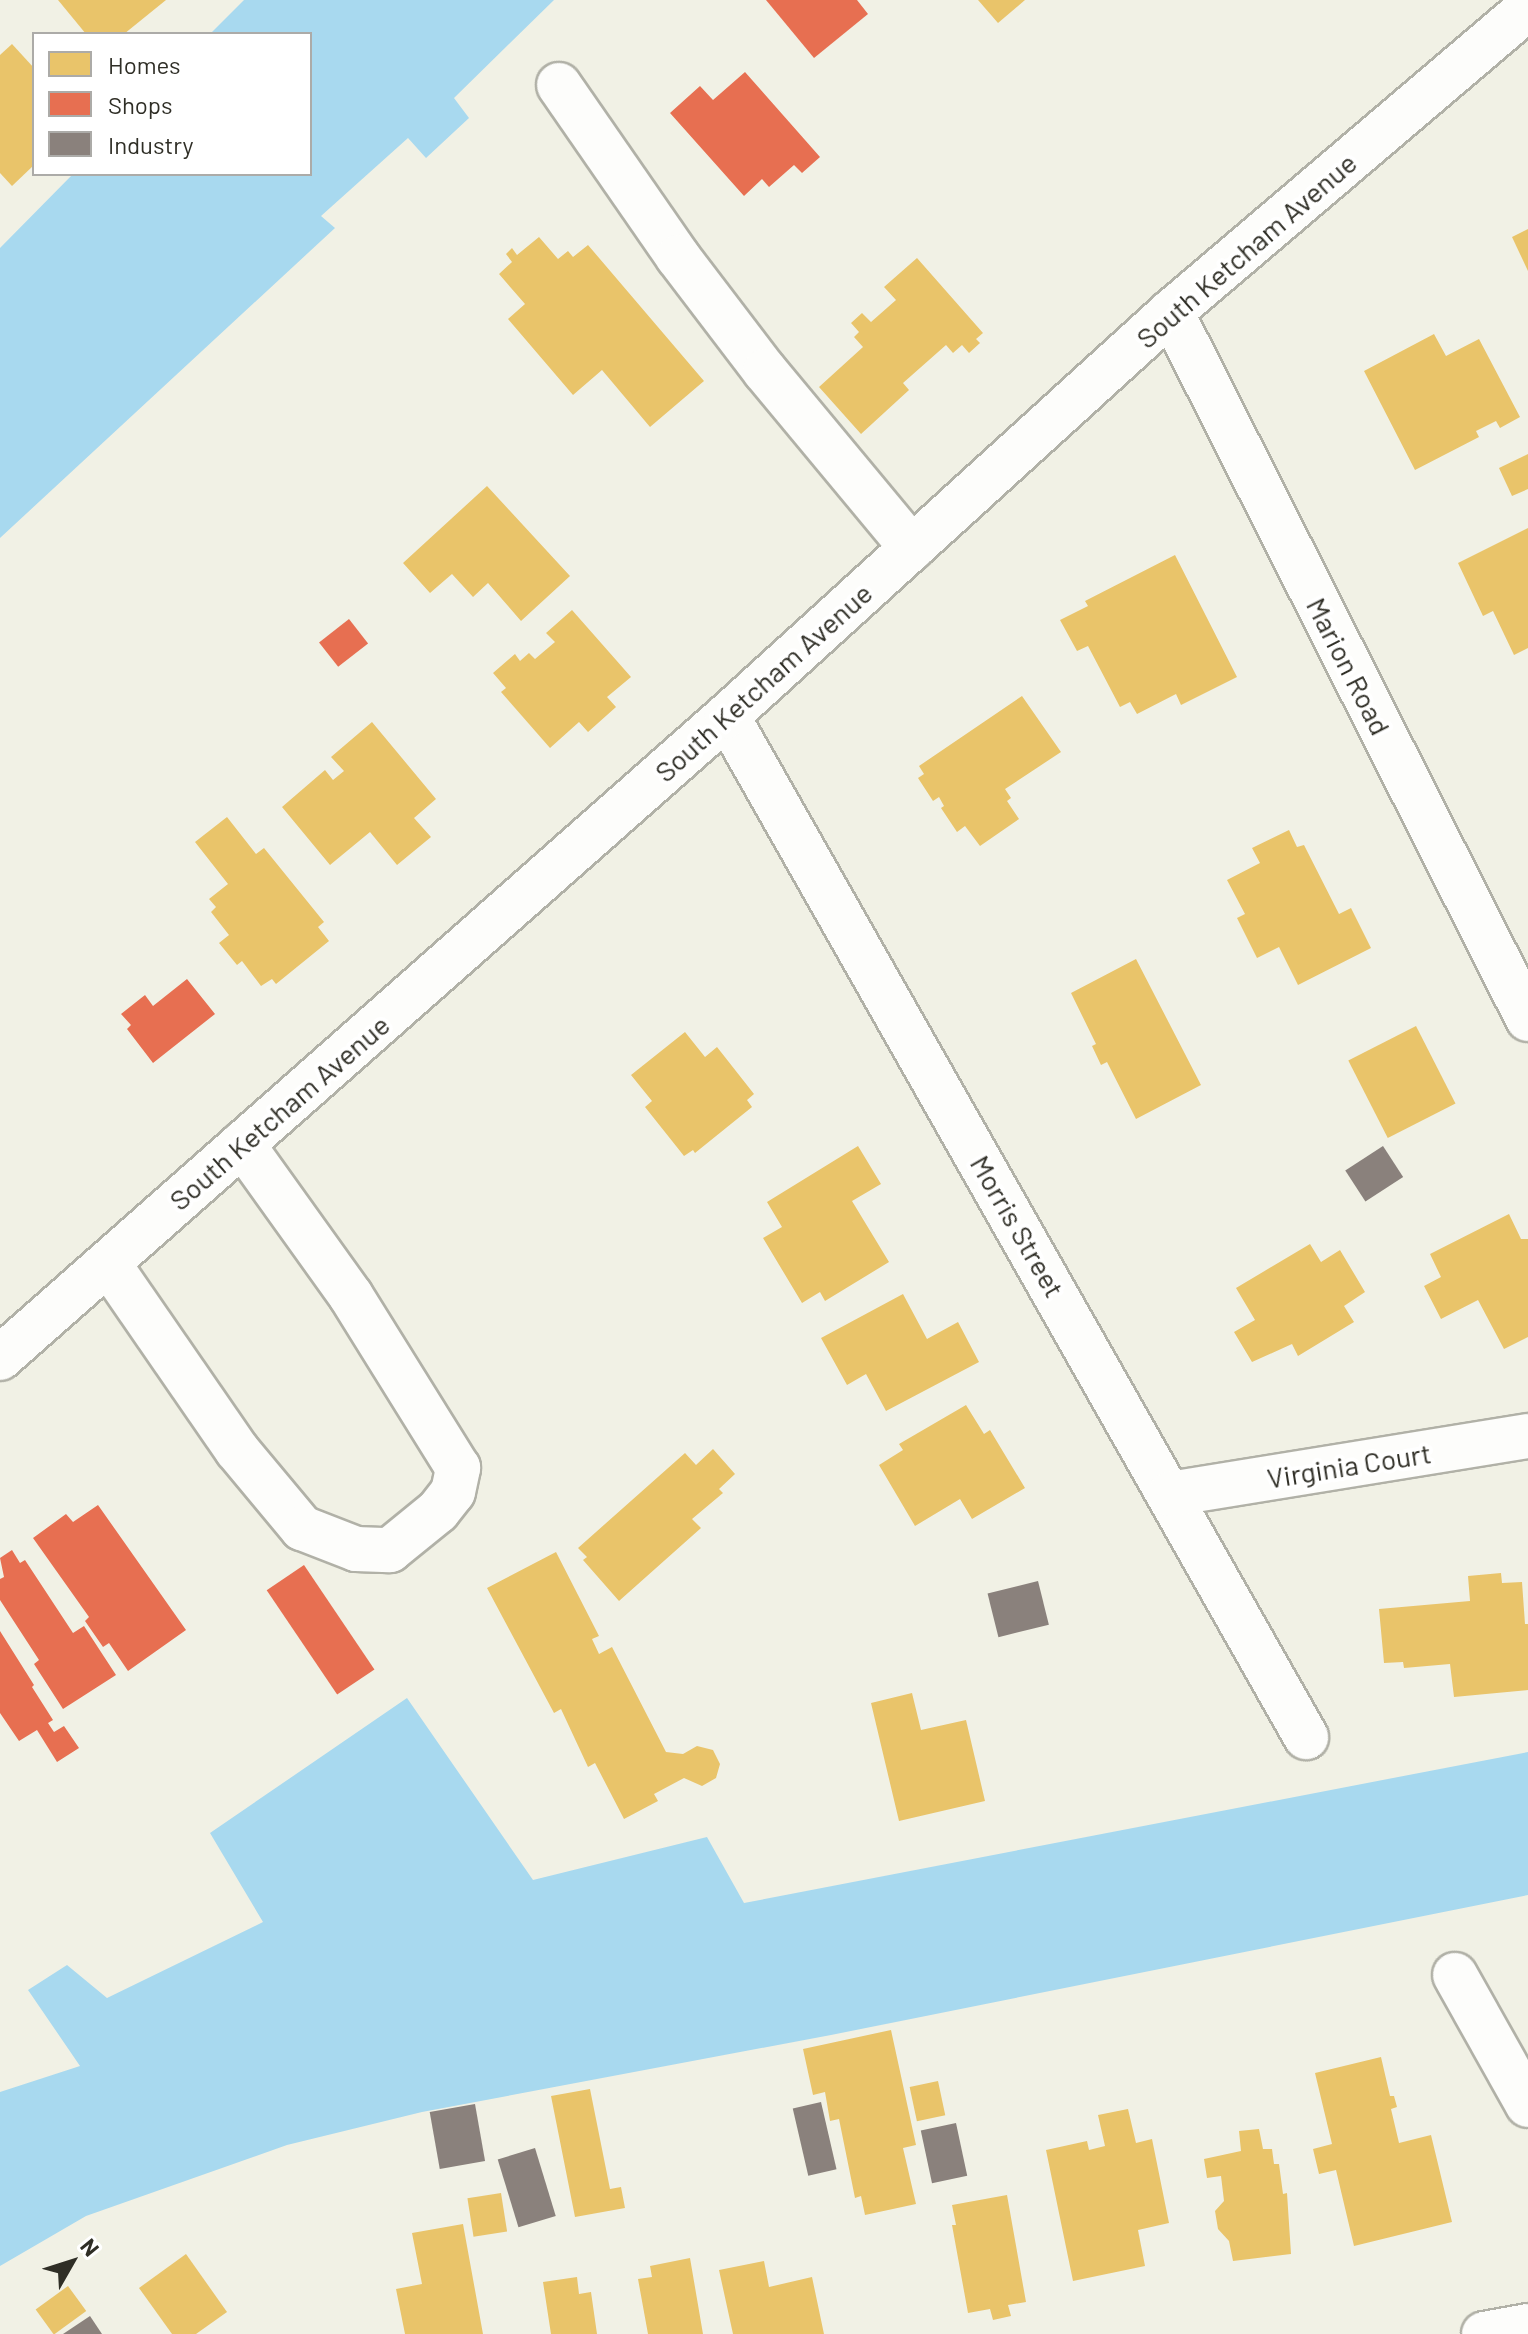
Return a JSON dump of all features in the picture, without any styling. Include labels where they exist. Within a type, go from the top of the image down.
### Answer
[{"type":"street","name":"South Ketcham Avenue","points":[[0,1358],[727,716],[1171,312],[1528,8]]},
{"type":"street","points":[[559,85],[678,257],[765,371],[912,548]]},
{"type":"street","name":"Marion Road","points":[[1171,312],[1528,1019]]},
{"type":"street","name":"Morris Street","points":[[727,716],[1306,1737]]},
{"type":"street","points":[[108,1263],[237,1450],[302,1528],[356,1549],[390,1550],[438,1511],[453,1492],[458,1468],[351,1296],[242,1144]]},
{"type":"street","name":"Virginia Court","points":[[1170,1494],[1528,1436]]},
{"type":"street","points":[[1455,1975],[1528,2105]]},
{"type":"street","points":[[1484,2334],[1528,2326]]},
{"type":"water","points":[[244,0],[554,0],[454,98],[469,118],[426,158],[408,138],[321,216],[335,228],[0,538],[0,248],[71,176],[312,176],[312,32],[212,32]]},
{"type":"water","points":[[407,1698],[533,1880],[707,1837],[744,1903],[1528,1752],[1528,1895],[831,2035],[422,2112],[287,2145],[86,2216],[0,2266],[0,2092],[80,2066],[28,1990],[67,1965],[107,1998],[263,1922],[210,1833]]},
{"type":"building: Homes","points":[[58,0],[166,0],[126,32],[84,32]]},
{"type":"building: Homes","points":[[978,0],[1025,0],[998,23]]},
{"type":"building: Homes","points":[[12,44],[32,66],[32,167],[12,186],[0,173],[0,55]]},
{"type":"building: Homes","points":[[1528,229],[1528,271],[1512,237]]},
{"type":"building: Homes","points":[[539,237],[558,259],[568,251],[573,257],[588,245],[704,381],[650,427],[602,370],[573,395],[508,319],[525,304],[499,274],[512,262],[506,254],[512,248],[517,255]]},
{"type":"building: Homes","points":[[917,258],[983,333],[976,339],[980,343],[969,353],[962,345],[953,353],[946,345],[903,383],[909,390],[861,434],[819,387],[863,347],[854,337],[859,332],[851,323],[862,313],[871,322],[896,300],[884,287]]},
{"type":"building: Homes","points":[[1434,334],[1446,356],[1479,339],[1520,417],[1500,428],[1496,421],[1476,431],[1479,437],[1415,470],[1364,371]]},
{"type":"building: Homes","points":[[1528,454],[1528,489],[1512,496],[1499,468]]},
{"type":"building: Homes","points":[[487,486],[570,576],[521,621],[488,583],[473,597],[452,574],[430,593],[403,563]]},
{"type":"building: Homes","points":[[1528,528],[1528,648],[1514,655],[1493,611],[1483,616],[1458,563]]},
{"type":"building: Homes","points":[[1175,555],[1237,677],[1181,705],[1176,694],[1137,714],[1130,702],[1120,707],[1088,646],[1077,651],[1060,620],[1088,606],[1085,601]]},
{"type":"building: Homes","points":[[572,610],[631,677],[607,697],[616,707],[588,732],[579,722],[550,748],[501,692],[506,688],[493,673],[515,654],[520,661],[529,653],[535,659],[555,642],[546,633]]},
{"type":"building: Homes","points":[[1022,696],[1061,752],[1005,789],[1011,798],[1007,801],[1019,819],[980,846],[965,826],[957,832],[941,808],[944,806],[939,797],[933,801],[918,778],[924,774],[919,766]]},
{"type":"building: Homes","points":[[372,722],[436,799],[414,818],[431,837],[397,865],[370,832],[330,865],[282,807],[325,770],[333,780],[344,771],[331,757]]},
{"type":"building: Homes","points":[[227,817],[256,854],[264,848],[324,922],[318,927],[329,941],[276,984],[272,979],[261,986],[242,961],[237,965],[219,943],[229,935],[211,912],[216,907],[209,899],[228,884],[195,842]]},
{"type":"building: Homes","points":[[1289,830],[1297,847],[1304,845],[1339,914],[1351,908],[1371,948],[1298,985],[1279,947],[1257,958],[1237,918],[1245,914],[1227,880],[1260,863],[1252,848]]},
{"type":"building: Homes","points":[[1136,959],[1201,1085],[1136,1119],[1107,1062],[1101,1065],[1092,1046],[1096,1044],[1071,993]]},
{"type":"building: Homes","points":[[1416,1026],[1455,1104],[1388,1138],[1348,1061]]},
{"type":"building: Homes","points":[[685,1032],[705,1057],[717,1047],[754,1094],[747,1100],[752,1107],[695,1153],[693,1150],[684,1156],[645,1107],[652,1101],[631,1075]]},
{"type":"building: Homes","points":[[858,1146],[881,1184],[852,1201],[889,1262],[825,1301],[820,1292],[802,1303],[763,1238],[782,1227],[767,1202]]},
{"type":"building: Homes","points":[[1509,1214],[1521,1239],[1528,1239],[1528,1337],[1504,1349],[1478,1300],[1441,1319],[1424,1286],[1441,1277],[1430,1254]]},
{"type":"building: Homes","points":[[1310,1244],[1321,1262],[1340,1250],[1365,1292],[1344,1306],[1354,1322],[1298,1356],[1292,1344],[1252,1362],[1234,1332],[1255,1320],[1236,1288]]},
{"type":"building: Homes","points":[[903,1294],[927,1339],[958,1322],[979,1362],[886,1411],[866,1374],[847,1385],[821,1338]]},
{"type":"building: Homes","points":[[966,1405],[984,1434],[990,1430],[1025,1488],[972,1519],[960,1499],[915,1526],[879,1465],[903,1450],[899,1444]]},
{"type":"building: Homes","points":[[713,1449],[735,1474],[719,1489],[723,1493],[692,1519],[701,1528],[619,1601],[583,1560],[587,1557],[578,1548],[685,1453],[696,1465]]},
{"type":"building: Homes","points":[[556,1552],[599,1636],[592,1639],[599,1654],[612,1647],[666,1752],[683,1754],[697,1746],[713,1750],[720,1764],[716,1778],[702,1786],[684,1778],[654,1794],[658,1801],[624,1819],[595,1763],[588,1767],[561,1709],[554,1713],[487,1588]]},
{"type":"building: Homes","points":[[1501,1573],[1502,1583],[1522,1582],[1525,1624],[1528,1624],[1528,1690],[1454,1697],[1450,1664],[1404,1668],[1403,1662],[1384,1663],[1379,1609],[1470,1601],[1468,1576]]},
{"type":"building: Homes","points":[[912,1693],[921,1730],[966,1720],[985,1801],[899,1821],[871,1703]]},
{"type":"building: Homes","points":[[891,2030],[916,2145],[903,2148],[916,2204],[865,2215],[861,2196],[855,2198],[839,2119],[830,2121],[825,2092],[813,2095],[803,2049]]},
{"type":"building: Homes","points":[[1381,2057],[1390,2096],[1394,2096],[1397,2107],[1391,2109],[1399,2143],[1431,2135],[1452,2222],[1354,2246],[1336,2170],[1319,2174],[1313,2149],[1332,2144],[1315,2073]]},
{"type":"building: Homes","points":[[938,2081],[945,2115],[917,2121],[910,2087]]},
{"type":"building: Homes","points":[[590,2089],[610,2189],[621,2187],[625,2208],[575,2217],[551,2096]]},
{"type":"building: Homes","points":[[1128,2109],[1136,2143],[1152,2139],[1169,2223],[1138,2230],[1145,2266],[1073,2281],[1046,2150],[1087,2141],[1089,2150],[1105,2146],[1098,2115]]},
{"type":"building: Homes","points":[[1259,2129],[1263,2149],[1272,2149],[1274,2164],[1279,2164],[1283,2194],[1287,2193],[1291,2254],[1233,2261],[1229,2241],[1218,2229],[1215,2211],[1224,2201],[1221,2176],[1207,2178],[1204,2159],[1241,2151],[1239,2131]]},
{"type":"building: Homes","points":[[501,2193],[507,2232],[474,2237],[467,2198]]},
{"type":"building: Homes","points":[[1007,2195],[1026,2302],[1008,2305],[1011,2316],[993,2320],[990,2309],[968,2313],[952,2225],[956,2225],[952,2205]]},
{"type":"building: Homes","points":[[463,2224],[483,2334],[405,2334],[396,2289],[422,2284],[412,2233]]},
{"type":"building: Homes","points":[[186,2254],[227,2312],[196,2334],[172,2334],[139,2288]]},
{"type":"building: Homes","points":[[690,2258],[703,2334],[648,2334],[638,2279],[652,2277],[650,2266]]},
{"type":"building: Homes","points":[[764,2261],[769,2287],[812,2277],[824,2334],[733,2334],[719,2270]]},
{"type":"building: Homes","points":[[577,2277],[579,2294],[591,2292],[597,2334],[551,2334],[543,2282]]},
{"type":"building: Homes","points":[[68,2286],[86,2311],[53,2334],[36,2310]]},
{"type":"building: Shops","points":[[766,0],[857,0],[868,14],[814,58]]},
{"type":"building: Shops","points":[[745,72],[820,157],[802,173],[794,165],[769,187],[762,179],[744,196],[670,113],[700,86],[713,100]]},
{"type":"building: Shops","points":[[349,619],[368,643],[338,667],[319,642]]},
{"type":"building: Shops","points":[[187,979],[215,1014],[153,1063],[127,1029],[131,1025],[121,1014],[145,995],[153,1006]]},
{"type":"building: Shops","points":[[98,1505],[186,1630],[128,1671],[109,1643],[103,1647],[85,1621],[89,1617],[33,1538],[66,1514],[73,1522]]},
{"type":"building: Shops","points":[[12,1550],[20,1563],[25,1560],[73,1633],[84,1626],[116,1675],[63,1709],[34,1664],[39,1660],[0,1600],[0,1579],[4,1577],[0,1558]]},
{"type":"building: Shops","points":[[304,1565],[374,1669],[337,1695],[267,1590]]},
{"type":"building: Shops","points":[[0,1631],[53,1720],[48,1723],[54,1732],[64,1726],[79,1748],[57,1762],[37,1730],[19,1741],[0,1713]]},
{"type":"building: Industry","points":[[1383,1146],[1403,1177],[1365,1202],[1345,1171]]},
{"type":"building: Industry","points":[[1038,1581],[1049,1625],[998,1637],[988,1594]]},
{"type":"building: Industry","points":[[821,2102],[837,2169],[808,2176],[793,2109]]},
{"type":"building: Industry","points":[[475,2104],[485,2161],[440,2169],[430,2112]]},
{"type":"building: Industry","points":[[956,2123],[967,2176],[932,2183],[921,2130]]},
{"type":"building: Industry","points":[[535,2148],[556,2216],[518,2227],[498,2159]]},
{"type":"building: Industry","points":[[90,2316],[102,2334],[63,2334]]}]
